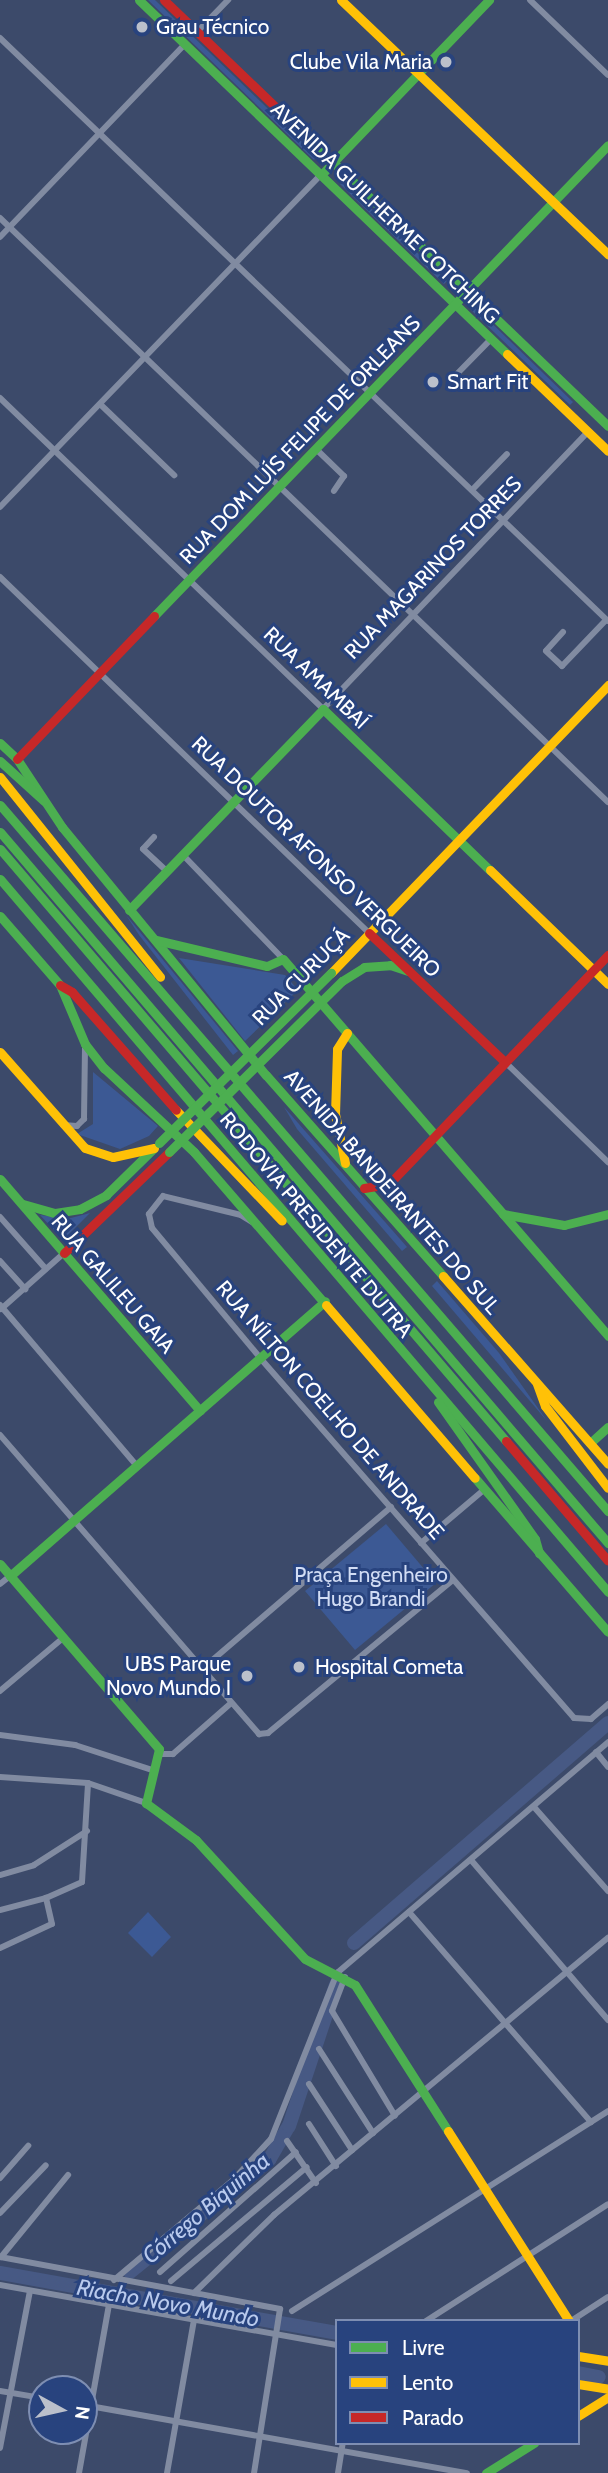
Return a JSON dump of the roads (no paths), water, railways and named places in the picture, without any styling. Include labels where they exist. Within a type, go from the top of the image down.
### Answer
[{"type":"main road","name":"AVENIDA GUILHERME COTCHING","points":[[139,0],[608,451]]},
{"type":"main road","name":"AVENIDA GUILHERME COTCHING","points":[[164,0],[604,423]]},
{"type":"main road","points":[[341,0],[608,254]]},
{"type":"main road","points":[[321,175],[489,0]]},
{"type":"main road","name":"RUA DOM LUÍS FELIPE DE ORLEANS","points":[[17,759],[608,145]]},
{"type":"main road","name":"RUA CURUÇÁ","points":[[21,1204],[50,1212],[80,1209],[106,1195],[331,973],[608,685]]},
{"type":"main road","name":"RUA MAGARINOS TORRES","points":[[129,910],[323,709]]},
{"type":"main road","name":"RUA AMAMBAÍ","points":[[323,709],[608,984]]},
{"type":"main road","points":[[0,743],[17,759],[44,801]]},
{"type":"main road","points":[[0,761],[29,792],[44,801]]},
{"type":"main road","points":[[0,777],[117,919],[219,1055]]},
{"type":"main road","name":"AVENIDA BANDEIRANTES DO SUL","points":[[44,801],[129,910],[349,1171],[608,1464]]},
{"type":"main road","name":"RODOVIA PRESIDENTE DUTRA","points":[[0,805],[219,1055],[608,1511]]},
{"type":"main road","name":"RODOVIA PRESIDENTE DUTRA","points":[[0,832],[608,1543]]},
{"type":"main road","name":"RODOVIA PRESIDENTE DUTRA","points":[[0,849],[608,1561]]},
{"type":"main road","name":"RODOVIA PRESIDENTE DUTRA","points":[[0,879],[430,1387],[608,1592]]},
{"type":"main road","points":[[0,916],[60,985],[85,1044],[114,1079],[148,1105],[194,1152],[608,1632]]},
{"type":"main road","name":"RUA DOUTOR AFONSO VERGUEIRO","points":[[369,933],[505,1062]]},
{"type":"main road","points":[[154,939],[267,967],[284,959],[608,1336]]},
{"type":"main road","points":[[364,1188],[389,1184],[608,955]]},
{"type":"main road","name":"RUA CURUÇÁ","points":[[64,1253],[342,981],[364,967],[390,965],[411,972]]},
{"type":"main road","points":[[60,985],[72,992],[264,1206],[303,1235]]},
{"type":"main road","points":[[347,1033],[337,1049],[335,1114],[337,1141],[349,1171]]},
{"type":"main road","points":[[0,1052],[61,1124],[99,1155],[128,1156],[156,1145]]},
{"type":"main road","name":"RUA GALILEU GAIA","points":[[0,1179],[201,1411]]},
{"type":"main road","points":[[503,1214],[539,1223],[576,1224],[608,1214]]},
{"type":"main road","points":[[520,1233],[539,1223]]},
{"type":"main road","points":[[10,1576],[325,1301]]},
{"type":"main road","points":[[537,1384],[545,1406],[608,1488]]},
{"type":"main road","points":[[430,1387],[447,1421],[535,1539],[539,1553]]},
{"type":"main road","points":[[590,1443],[608,1427]]},
{"type":"main road","points":[[0,1564],[160,1754],[146,1803],[197,1840],[305,1959],[341,1975],[425,2093],[569,2319]]},
{"type":"main road","points":[[580,2356],[608,2361]]},
{"type":"main road","points":[[580,2384],[608,2389]]},
{"type":"main road","points":[[580,2415],[608,2397]]},
{"type":"main road","points":[[486,2473],[531,2445]]},
{"type":"street","points":[[197,32],[228,0]]},
{"type":"street","points":[[530,0],[608,75]]},
{"type":"street","points":[[0,38],[607,620],[562,666],[546,650],[563,632]]},
{"type":"street","points":[[0,237],[185,44]]},
{"type":"street","points":[[0,507],[321,175]]},
{"type":"street","points":[[0,218],[608,802]]},
{"type":"street","points":[[453,378],[491,339]]},
{"type":"street","name":"RUA AMAMBAÍ","points":[[0,398],[323,709]]},
{"type":"street","points":[[100,404],[174,475]]},
{"type":"street","points":[[604,423],[608,411]]},
{"type":"street","name":"RUA MAGARINOS TORRES","points":[[323,709],[588,432]]},
{"type":"street","points":[[316,449],[344,476],[334,491]]},
{"type":"street","points":[[472,490],[507,454]]},
{"type":"street","name":"RUA DOUTOR AFONSO VERGUEIRO","points":[[0,577],[369,933]]},
{"type":"street","points":[[154,837],[143,849],[167,872]]},
{"type":"street","points":[[183,855],[284,959]]},
{"type":"street","points":[[61,1124],[77,1126],[84,1119],[85,1044]]},
{"type":"street","name":"RUA DOUTOR AFONSO VERGUEIRO","points":[[505,1062],[608,1162]]},
{"type":"street","name":"RUA NÍLTON COELHO DE ANDRADE","points":[[256,1223],[163,1196],[149,1214],[152,1228],[261,1359],[574,1717],[591,1719],[608,1704]]},
{"type":"street","points":[[0,1217],[46,1269]]},
{"type":"street","points":[[64,1253],[1,1308],[137,1466]]},
{"type":"street","points":[[0,1261],[25,1289]]},
{"type":"street","points":[[0,1435],[259,1734],[266,1734],[453,1580]]},
{"type":"street","points":[[421,1543],[485,1489]]},
{"type":"street","points":[[202,1670],[391,1507]]},
{"type":"street","points":[[0,1584],[10,1576]]},
{"type":"street","points":[[0,1691],[63,1638]]},
{"type":"street","points":[[160,1754],[173,1754],[231,1703]]},
{"type":"street","points":[[0,1735],[75,1745],[157,1772]]},
{"type":"street","points":[[114,2280],[233,2180],[271,2140],[341,1975],[409,1912],[608,1742]]},
{"type":"street","points":[[596,1752],[608,1767]]},
{"type":"street","points":[[0,1777],[88,1783],[146,1803]]},
{"type":"street","points":[[0,1910],[46,1898],[82,1882],[88,1783]]},
{"type":"street","points":[[534,1807],[608,1891]]},
{"type":"street","points":[[0,1875],[34,1865],[87,1830]]},
{"type":"street","points":[[471,1860],[608,2020]]},
{"type":"street","points":[[0,1948],[52,1924],[46,1898]]},
{"type":"street","points":[[409,1912],[591,2122]]},
{"type":"street","points":[[194,2293],[274,2215],[506,2026],[608,1938]]},
{"type":"street","points":[[341,1975],[332,2011],[395,2116]]},
{"type":"street","points":[[319,2049],[373,2133]]},
{"type":"street","points":[[309,2084],[352,2150]]},
{"type":"street","points":[[292,2311],[608,2111]]},
{"type":"street","points":[[309,2124],[335,2166]]},
{"type":"street","points":[[287,2141],[316,2183]]},
{"type":"street","points":[[0,2178],[28,2146]]},
{"type":"street","points":[[160,2272],[296,2152]]},
{"type":"street","points":[[0,2213],[46,2165]]},
{"type":"street","points":[[171,2281],[307,2167]]},
{"type":"street","points":[[68,2175],[0,2257],[280,2309],[254,2473]]},
{"type":"street","points":[[0,2200],[7,2205]]},
{"type":"street","points":[[429,2319],[608,2204]]},
{"type":"street","points":[[0,2286],[335,2344]]},
{"type":"street","points":[[0,2448],[30,2291]]},
{"type":"street","points":[[573,2319],[608,2297]]},
{"type":"street","points":[[93,2375],[108,2305]]},
{"type":"street","points":[[167,2473],[194,2320]]},
{"type":"street","points":[[0,2391],[28,2396]]},
{"type":"street","points":[[98,2408],[261,2436],[343,2446],[467,2473]]},
{"type":"street","points":[[79,2473],[82,2445]]},
{"type":"street","points":[[338,2473],[343,2446]]},
{"type":"waterway","name":"Córrego Biquinha","points":[[354,1943],[608,1723]]},
{"type":"waterway","name":"Córrego Biquinha","points":[[130,2272],[269,2160],[289,2126],[336,1985]]},
{"type":"waterway","name":"Riacho Novo Mundo","points":[[0,2273],[335,2333]]},
{"type":"waterway","name":"Riacho Novo Mundo","points":[[580,2373],[599,2377]]},
{"type":"place","name":"Grau Técnico","points":[[142,27]]},
{"type":"place","name":"Clube Vila Maria","points":[[446,62]]},
{"type":"place","name":"Smart Fit","points":[[433,382]]},
{"type":"place","name":"Hospital Cometa","points":[[299,1667]]},
{"type":"place","name":"UBS Parque Novo Mundo I","points":[[247,1676]]},
{"type":"park label","name":"Praça Engenheiro Hugo Brandi","points":[[371,1587]]}]
